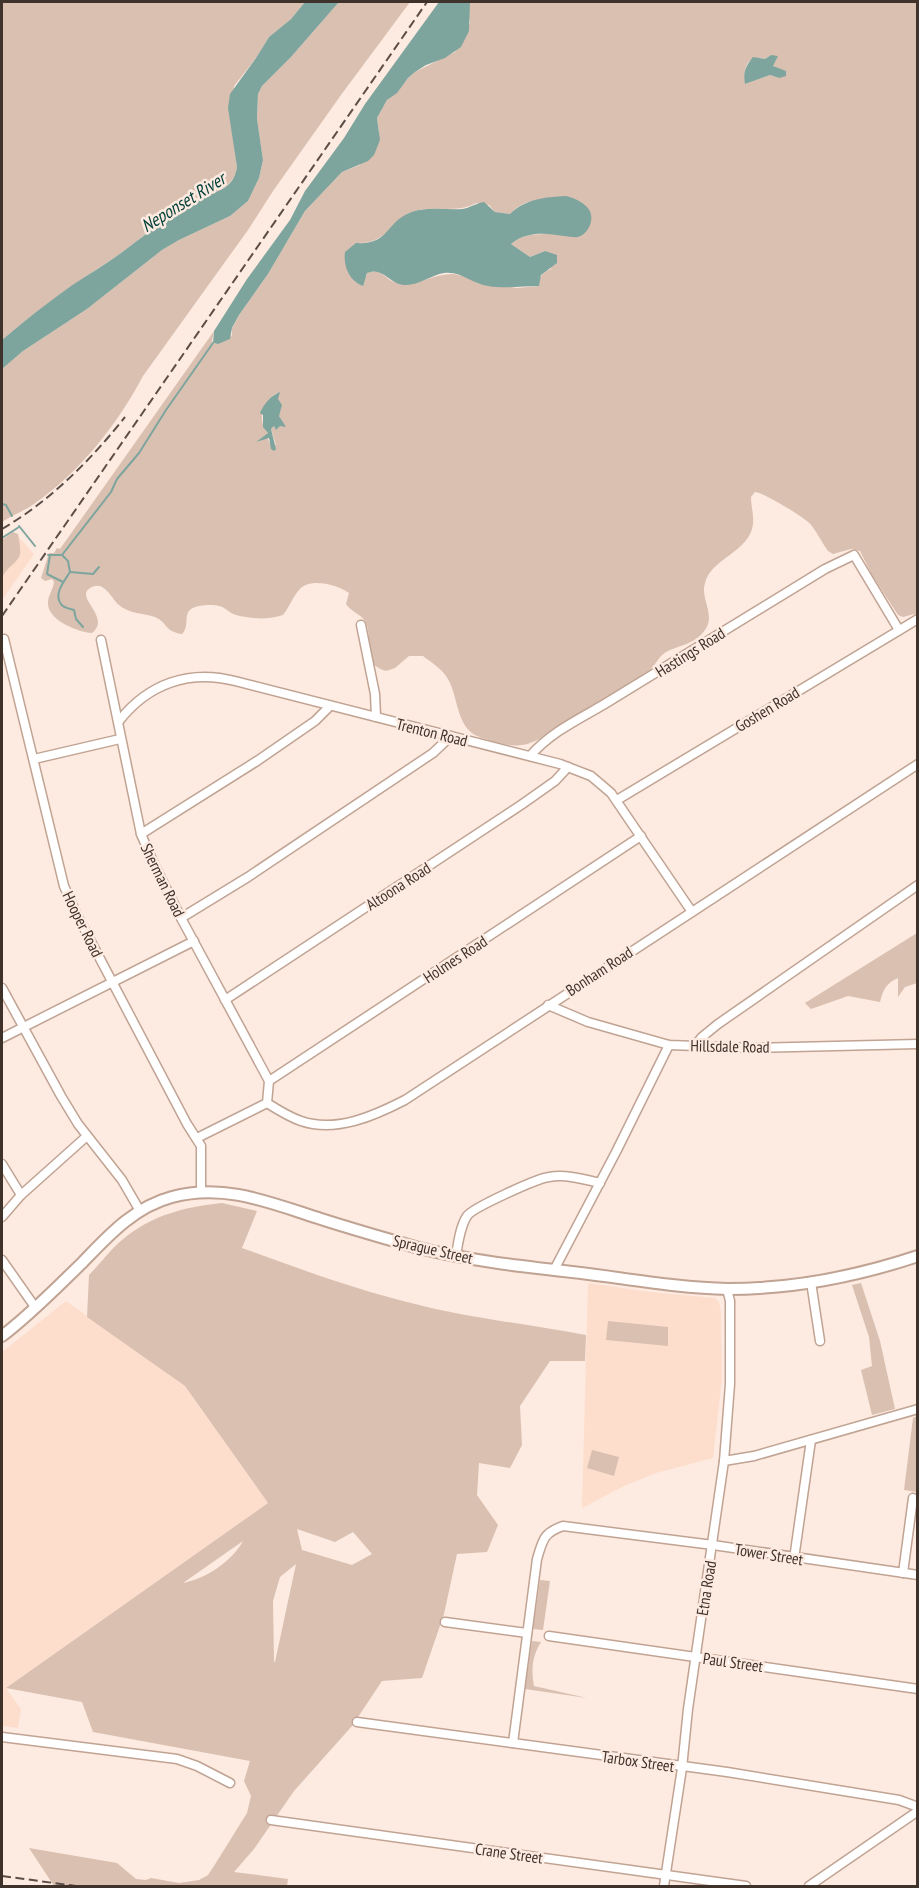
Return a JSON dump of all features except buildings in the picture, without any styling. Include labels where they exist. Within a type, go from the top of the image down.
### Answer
[{"type":"main road","name":"Sprague Street","points":[[2,1336],[128,1218],[170,1197],[201,1191],[252,1196],[380,1237],[456,1256],[642,1282],[728,1289],[811,1282],[856,1274],[918,1256]]},
{"type":"street","name":"Hastings Road","points":[[530,756],[546,740],[578,718],[805,581],[855,555],[899,630]]},
{"type":"street","name":"Goshen Road","points":[[618,800],[918,619]]},
{"type":"street","points":[[361,625],[375,694],[376,717]]},
{"type":"street","name":"Hooper Road","points":[[4,639],[63,886],[187,1124],[197,1138],[201,1150],[201,1191]]},
{"type":"street","name":"Sherman Road","points":[[101,640],[141,834],[181,918],[269,1081]]},
{"type":"street","name":"Trenton Road","points":[[119,721],[142,698],[176,680],[197,676],[228,679],[568,767],[599,781],[618,800],[692,912]]},
{"type":"street","points":[[141,834],[257,761],[315,721],[330,706]]},
{"type":"street","points":[[181,918],[248,877],[433,753],[451,736]]},
{"type":"street","points":[[34,759],[120,739]]},
{"type":"street","name":"Bonham Road","points":[[267,1103],[295,1119],[332,1125],[383,1112],[405,1100],[918,764]]},
{"type":"street","name":"Altoona Road","points":[[225,1000],[498,821],[555,781],[568,767]]},
{"type":"street","name":"Holmes Road","points":[[269,1081],[641,836]]},
{"type":"street","points":[[695,1046],[702,1036],[718,1024],[918,885]]},
{"type":"street","points":[[2,1038],[194,940]]},
{"type":"street","points":[[2,988],[61,1096],[87,1136],[122,1180],[140,1211]]},
{"type":"street","name":"Hillsdale Road","points":[[548,1005],[588,1022],[669,1044],[752,1048],[918,1044]]},
{"type":"street","points":[[554,1270],[669,1044]]},
{"type":"street","points":[[197,1138],[267,1103],[269,1081]]},
{"type":"street","points":[[2,1217],[21,1195],[87,1136]]},
{"type":"street","points":[[2,1164],[21,1195]]},
{"type":"street","points":[[456,1256],[463,1224],[468,1214],[526,1184],[552,1176],[574,1177],[600,1183]]},
{"type":"street","points":[[2,1260],[35,1307]]},
{"type":"street","points":[[811,1282],[820,1341]]},
{"type":"street","name":"Etna Road","points":[[664,1887],[724,1461],[730,1384],[728,1289]]},
{"type":"street","points":[[724,1461],[754,1456],[918,1409]]},
{"type":"street","points":[[794,1559],[811,1440]]},
{"type":"street","points":[[903,1573],[913,1498]]},
{"type":"street","name":"Tower Street","points":[[527,1633],[537,1559],[544,1538],[550,1531],[563,1526],[918,1575]]},
{"type":"street","points":[[445,1622],[527,1633],[513,1743]]},
{"type":"street","name":"Paul Street","points":[[549,1636],[918,1689]]},
{"type":"street","name":"Tarbox Street","points":[[357,1722],[682,1768],[727,1772],[899,1800],[918,1809]]},
{"type":"street","points":[[2,1737],[177,1760],[197,1766],[230,1783]]},
{"type":"street","points":[[809,1887],[918,1809]]},
{"type":"street","name":"Crane Street","points":[[271,1820],[746,1887]]},
{"type":"shaded area","points":[[2,2],[305,2],[291,19],[269,37],[234,86],[231,121],[237,167],[231,181],[220,190],[193,201],[175,212],[47,304],[2,340]]},
{"type":"shaded area","points":[[339,2],[410,2],[273,191],[248,230],[143,376],[109,430],[82,462],[51,491],[2,522],[2,369],[23,351],[87,309],[162,250],[230,216],[248,201],[259,178],[263,160],[257,120],[258,94],[262,86]]},
{"type":"shaded area","points":[[470,2],[917,2],[918,613],[903,617],[898,615],[872,575],[860,551],[851,549],[833,554],[828,551],[809,523],[775,501],[755,492],[751,497],[753,524],[750,534],[745,542],[715,567],[705,583],[704,595],[709,619],[701,635],[666,652],[642,676],[542,737],[529,744],[517,745],[493,742],[470,732],[462,719],[447,677],[423,656],[409,656],[395,668],[386,671],[373,663],[370,657],[366,623],[346,604],[349,593],[338,587],[316,583],[304,586],[283,615],[271,618],[242,616],[216,605],[194,608],[187,614],[186,628],[182,634],[172,631],[155,617],[123,608],[107,590],[99,586],[90,588],[86,592],[86,597],[98,621],[92,633],[72,628],[59,621],[50,611],[48,602],[54,582],[52,579],[45,581],[41,578],[49,553],[54,553],[57,548],[60,549],[214,331],[212,341],[215,344],[227,340],[232,335],[232,329],[239,315],[268,274],[305,211],[342,172],[360,165],[379,132],[377,118],[387,100],[415,72],[455,52],[470,23],[468,15]],"holes":[[[771,55],[776,60],[773,65],[779,78],[770,75],[745,84],[747,64],[753,59],[765,59]],[[557,197],[550,234],[529,235],[511,244],[530,257],[545,251],[551,269],[542,275],[539,286],[516,288],[454,274],[404,284],[393,282],[376,271],[367,273],[366,277],[356,243],[368,242],[383,236],[407,214],[424,209],[459,208],[476,203],[489,205],[495,212],[510,214],[521,205]],[[277,393],[279,416],[284,426],[274,426],[271,429],[276,445],[270,444],[267,437],[257,442],[268,433],[264,428],[262,417],[265,406]]]},
{"type":"shaded area","points":[[13,532],[18,534],[20,554],[2,578],[2,540]]},
{"type":"shaded area","points":[[19,537],[34,554],[2,600],[2,558]]},
{"type":"shaded area","points":[[917,933],[917,983],[905,987],[898,997],[898,978],[886,987],[880,1002],[848,996],[811,1009],[805,1003]]},
{"type":"shaded area","points":[[222,1203],[257,1211],[242,1248],[347,1285],[411,1303],[476,1317],[586,1335],[585,1361],[550,1361],[520,1406],[522,1445],[510,1468],[479,1463],[477,1495],[498,1525],[487,1552],[457,1554],[444,1614],[422,1678],[382,1681],[352,1726],[294,1791],[254,1849],[234,1872],[288,1879],[287,1886],[54,1886],[29,1848],[117,1863],[136,1879],[151,1878],[179,1883],[199,1880],[208,1875],[247,1813],[251,1796],[244,1781],[250,1761],[93,1732],[82,1702],[6,1688],[268,1503],[185,1386],[87,1317],[89,1275],[118,1244],[133,1231],[157,1218]],"holes":[[[297,1529],[335,1542],[353,1532],[372,1554],[352,1565],[302,1550]],[[243,1541],[218,1568],[201,1578],[183,1583]],[[296,1564],[274,1662],[273,1601],[280,1577]]]},
{"type":"shaded area","points":[[588,1283],[715,1298],[719,1302],[721,1312],[722,1379],[713,1458],[656,1473],[624,1486],[582,1508]]},
{"type":"shaded area","points":[[861,1283],[880,1341],[895,1409],[872,1415],[861,1370],[872,1366],[869,1337],[852,1285]]},
{"type":"shaded area","points":[[66,1301],[185,1386],[268,1503],[6,1688],[21,1709],[18,1728],[2,1726],[2,1352]]},
{"type":"shaded area","points":[[608,1321],[668,1327],[668,1346],[606,1340]]},
{"type":"shaded area","points":[[918,1416],[917,1492],[904,1490],[913,1418]]},
{"type":"shaded area","points":[[592,1450],[619,1457],[614,1476],[587,1468]]},
{"type":"shaded area","points":[[540,1580],[550,1581],[543,1630],[533,1629]]},
{"type":"shaded area","points":[[532,1641],[541,1642],[533,1663],[534,1686],[587,1698],[525,1689]]},
{"type":"water","points":[[305,2],[339,2],[262,86],[258,94],[257,119],[263,160],[259,178],[248,201],[230,216],[162,250],[87,309],[23,351],[2,369],[2,340],[19,326],[62,292],[119,255],[175,212],[193,201],[226,187],[231,182],[237,167],[228,108],[230,94],[269,37],[291,19]]},
{"type":"water","points":[[439,2],[470,2],[469,31],[461,47],[445,58],[415,72],[397,93],[387,100],[377,118],[380,140],[374,155],[368,161],[342,172],[305,211],[268,274],[239,315],[232,328],[230,339],[218,344],[213,343],[214,331],[247,279],[290,220],[305,191]]},
{"type":"water","points":[[771,55],[778,56],[773,66],[786,71],[786,76],[779,78],[770,75],[745,84],[745,70],[753,57],[765,59]]},
{"type":"water","points":[[566,196],[580,201],[590,211],[591,219],[586,232],[576,237],[530,235],[511,244],[530,257],[545,251],[557,255],[557,263],[541,275],[539,286],[488,286],[450,273],[439,274],[414,284],[404,285],[394,282],[382,273],[372,271],[367,273],[363,286],[354,281],[346,268],[345,252],[356,243],[366,243],[380,238],[400,218],[413,212],[427,209],[462,209],[484,202],[495,212],[510,214],[529,202]]},
{"type":"water","points":[[280,392],[278,399],[282,405],[279,416],[286,427],[280,426],[276,430],[274,426],[271,429],[276,449],[274,451],[271,449],[269,438],[256,442],[268,433],[263,427],[263,415],[260,413],[263,406]]},
{"type":"waterway","points":[[62,555],[111,492],[117,479],[139,453],[213,343]]},
{"type":"waterway","points":[[2,504],[6,505],[12,516]]},
{"type":"waterway","points":[[19,526],[35,546]]},
{"type":"waterway","points":[[2,538],[19,527]]},
{"type":"waterway","points":[[48,555],[50,555],[47,574],[63,582]]},
{"type":"waterway","points":[[50,555],[62,555],[68,561],[70,572],[58,596],[63,606],[74,610],[76,619],[83,627]]},
{"type":"waterway","points":[[70,572],[93,574],[99,567]]},
{"type":"railway","points":[[2,616],[427,2]]},
{"type":"railway","points":[[2,529],[53,493],[98,449],[125,417]]},
{"type":"railway","points":[[2,1876],[76,1886]]},
{"type":"water label","name":"Neponset River","points":[[183,202]]}]
